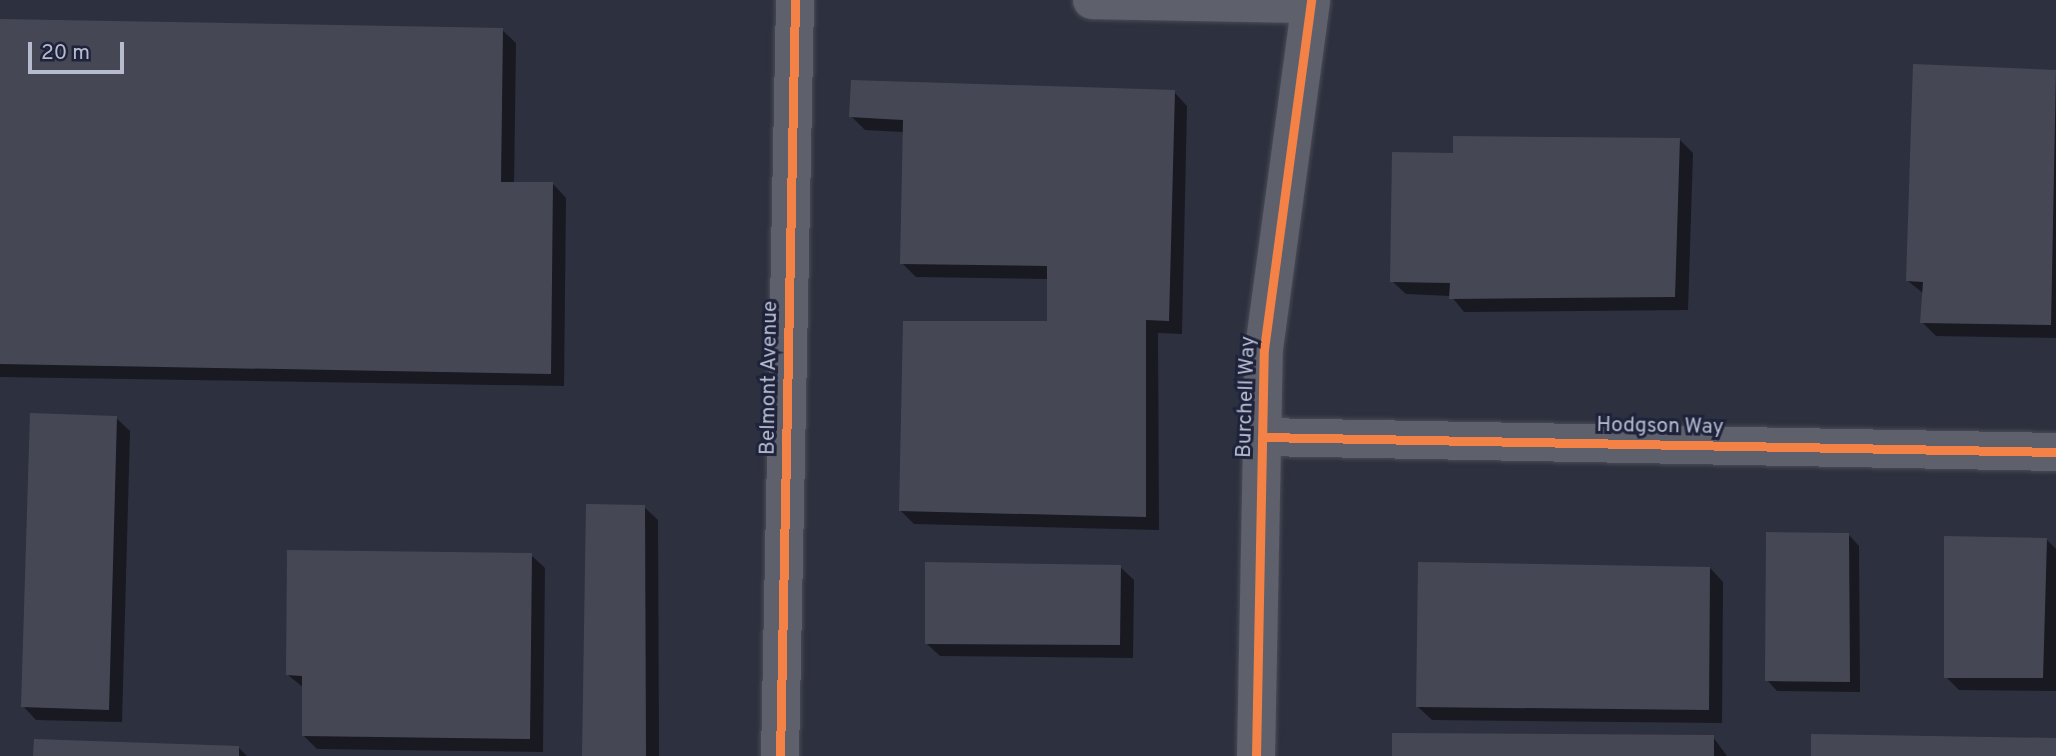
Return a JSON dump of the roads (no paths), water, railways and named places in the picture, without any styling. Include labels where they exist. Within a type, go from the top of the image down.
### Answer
[{"type":"street","name":"Belmont Avenue","points":[[780,756],[795,0]]},
{"type":"street","points":[[1092,0],[1311,2]]},
{"type":"street","name":"Burchell Way","points":[[1256,756],[1264,349],[1311,2]]},
{"type":"street","name":"Hodgson Way","points":[[1262,437],[2056,452]]}]
